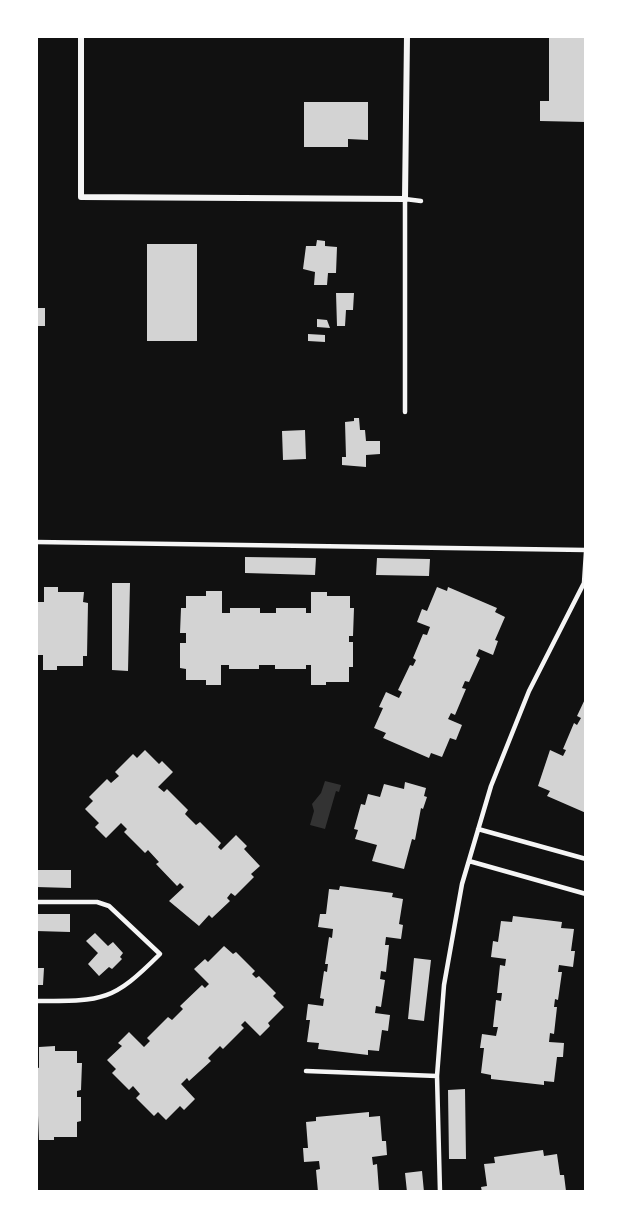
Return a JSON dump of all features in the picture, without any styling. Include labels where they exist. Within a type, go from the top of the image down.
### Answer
[{"type":"street","points":[[81,36],[81,197],[405,199],[407,36]]},
{"type":"lane","points":[[405,412],[405,199],[421,201]]},
{"type":"lane","points":[[36,542],[586,551],[584,583],[529,691],[491,786],[462,884],[444,985],[437,1076],[440,1192]]},
{"type":"lane","points":[[478,829],[586,859]]},
{"type":"lane","points":[[469,861],[586,894]]},
{"type":"lane","points":[[36,902],[98,902],[109,906],[160,954],[133,981],[109,996],[70,1001],[36,1001]]},
{"type":"lane","points":[[306,1071],[437,1076]]},
{"type":"shaded area","points":[[325,781],[341,785],[339,792],[336,791],[325,829],[310,825],[314,811],[312,804],[321,793]]},
{"type":"building","points":[[549,36],[586,36],[586,122],[540,121],[540,101],[549,101]]},
{"type":"building","points":[[304,102],[368,102],[368,140],[348,139],[348,147],[304,147]]},
{"type":"building","points":[[317,240],[325,241],[325,246],[337,247],[336,273],[328,273],[327,285],[314,285],[315,272],[303,269],[306,246],[316,246]]},
{"type":"building","points":[[147,244],[197,244],[197,341],[147,341]]},
{"type":"building","points":[[336,293],[354,293],[353,310],[346,310],[345,326],[337,326]]},
{"type":"building","points":[[36,308],[45,308],[45,326],[36,326]]},
{"type":"building","points":[[317,319],[327,320],[330,328],[317,327]]},
{"type":"building","points":[[308,334],[325,335],[325,342],[308,341]]},
{"type":"building","points":[[354,418],[359,418],[360,430],[365,430],[366,441],[380,441],[380,454],[366,455],[366,467],[342,465],[342,457],[346,457],[345,422],[354,421]]},
{"type":"building","points":[[305,430],[306,459],[283,460],[282,431]]},
{"type":"building","points":[[245,557],[316,558],[315,575],[245,573]]},
{"type":"building","points":[[377,558],[430,559],[429,576],[376,575]]},
{"type":"building","points":[[112,583],[130,583],[128,671],[112,670]]},
{"type":"building","points":[[44,587],[58,587],[58,592],[84,592],[83,602],[88,603],[87,656],[83,656],[83,666],[57,666],[57,670],[43,670],[43,655],[36,655],[36,602],[44,602]]},
{"type":"building","points":[[437,587],[447,591],[448,587],[497,608],[495,612],[505,617],[495,640],[498,641],[493,655],[479,649],[476,656],[480,658],[469,682],[465,681],[462,688],[466,689],[455,715],[451,713],[448,719],[462,725],[456,740],[450,738],[442,757],[431,753],[429,758],[383,738],[386,733],[374,728],[383,708],[379,707],[386,692],[399,698],[402,692],[398,690],[410,665],[413,666],[416,660],[413,658],[423,634],[427,635],[430,627],[417,622],[422,609],[427,611]]},
{"type":"building","points":[[206,591],[222,591],[222,613],[230,613],[230,608],[260,608],[260,613],[276,613],[276,608],[306,608],[306,613],[311,613],[311,592],[327,592],[327,596],[350,596],[350,608],[354,608],[353,636],[349,636],[349,642],[353,642],[353,667],[349,667],[349,682],[326,682],[326,685],[311,685],[311,665],[306,665],[306,669],[275,669],[275,665],[259,665],[259,669],[229,669],[229,665],[221,665],[221,685],[206,685],[206,680],[186,680],[186,669],[180,668],[180,643],[186,643],[186,633],[180,633],[181,608],[186,608],[186,596],[206,596]]},
{"type":"building","points":[[586,697],[586,813],[547,796],[550,791],[538,786],[550,750],[563,756],[566,750],[563,749],[574,723],[577,725],[581,718],[577,716]]},
{"type":"building","points":[[145,750],[159,764],[162,761],[173,772],[158,787],[164,792],[167,789],[188,810],[185,814],[196,825],[200,822],[221,843],[218,847],[221,850],[236,835],[247,846],[244,849],[260,866],[251,874],[254,877],[235,896],[231,893],[227,898],[230,901],[212,918],[209,915],[199,926],[169,901],[184,887],[180,883],[177,886],[156,864],[159,862],[148,850],[145,853],[124,832],[127,829],[121,823],[106,838],[95,827],[99,823],[85,809],[93,801],[89,797],[107,779],[111,783],[119,776],[115,772],[133,754],[137,758]]},
{"type":"building","points":[[405,782],[426,788],[424,796],[427,797],[423,809],[421,808],[415,840],[412,839],[404,869],[372,861],[377,845],[355,839],[358,830],[354,829],[361,804],[365,805],[368,794],[380,797],[384,784],[404,789]]},
{"type":"building","points":[[36,870],[71,870],[71,888],[36,887]]},
{"type":"building","points":[[340,886],[393,893],[392,897],[403,899],[399,924],[403,925],[401,939],[386,937],[385,945],[389,945],[386,972],[381,971],[380,979],[385,980],[381,1007],[376,1006],[375,1013],[390,1015],[388,1031],[382,1030],[379,1051],[368,1050],[368,1055],[318,1049],[319,1043],[307,1042],[310,1020],[306,1020],[308,1004],[323,1006],[324,999],[320,998],[324,971],[327,972],[328,964],[325,964],[329,937],[332,938],[333,929],[318,927],[320,914],[326,914],[329,889],[339,890]]},
{"type":"building","points":[[36,914],[70,914],[70,932],[36,931]]},
{"type":"building","points":[[513,916],[562,922],[561,928],[574,929],[571,951],[575,951],[573,967],[559,965],[558,972],[562,972],[558,1000],[555,999],[554,1007],[557,1007],[554,1034],[550,1033],[549,1042],[564,1043],[563,1057],[557,1057],[554,1082],[544,1081],[544,1085],[491,1079],[491,1075],[481,1073],[484,1048],[480,1048],[482,1034],[496,1036],[498,1027],[493,1027],[496,1000],[501,1001],[502,993],[497,993],[500,965],[505,966],[506,959],[491,957],[493,941],[498,942],[501,921],[512,922]]},
{"type":"building","points":[[95,933],[108,946],[113,942],[123,953],[120,957],[122,959],[112,969],[109,967],[99,976],[88,964],[98,953],[86,941]]},
{"type":"building","points":[[224,946],[233,954],[236,952],[255,971],[252,974],[256,978],[259,976],[276,993],[273,996],[284,1007],[268,1023],[270,1026],[260,1036],[245,1021],[241,1025],[244,1028],[223,1049],[220,1046],[208,1058],[211,1061],[189,1081],[187,1078],[181,1084],[195,1099],[184,1110],[180,1106],[166,1120],[158,1112],[154,1116],[136,1098],[140,1094],[133,1086],[129,1090],[112,1073],[116,1069],[107,1060],[122,1046],[118,1043],[129,1032],[144,1047],[150,1041],[147,1038],[168,1017],[172,1020],[183,1009],[180,1006],[202,985],[205,988],[209,984],[194,969],[205,959],[208,962]]},
{"type":"building","points":[[414,958],[431,960],[424,1021],[408,1019]]},
{"type":"building","points":[[36,968],[44,968],[43,985],[36,985]]},
{"type":"building","points":[[55,1046],[55,1051],[77,1051],[77,1063],[82,1063],[81,1090],[77,1091],[77,1097],[81,1097],[81,1121],[77,1122],[77,1137],[54,1137],[54,1140],[39,1140],[36,1067],[39,1068],[39,1047]]},
{"type":"building","points":[[465,1089],[466,1159],[449,1159],[448,1090]]},
{"type":"building","points":[[369,1112],[369,1117],[380,1116],[382,1141],[386,1141],[387,1155],[372,1157],[373,1165],[377,1164],[379,1191],[318,1192],[316,1170],[320,1169],[319,1161],[304,1162],[303,1148],[308,1148],[306,1122],[316,1121],[316,1117]]},
{"type":"building","points":[[543,1150],[544,1156],[557,1154],[560,1175],[564,1175],[566,1191],[482,1192],[481,1187],[487,1186],[484,1164],[495,1163],[494,1157]]},
{"type":"building","points":[[422,1171],[424,1192],[407,1192],[405,1173]]}]
